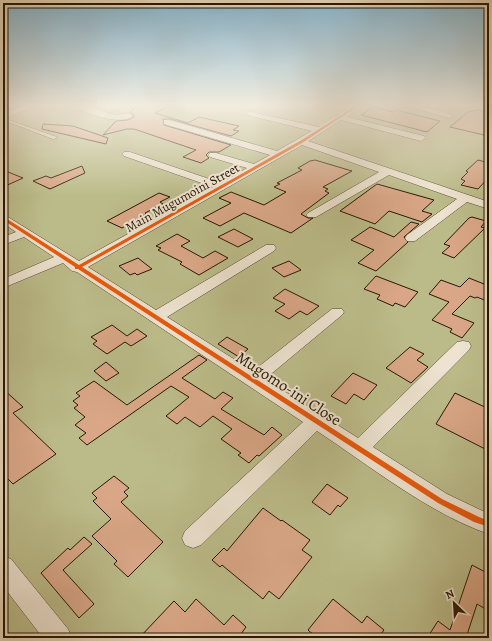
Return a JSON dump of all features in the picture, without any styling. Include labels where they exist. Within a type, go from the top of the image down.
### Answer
[{"type":"street","points":[[214,136],[279,155]]},
{"type":"street","name":"Main Mugumoini Street","points":[[77,268],[311,136]]},
{"type":"street","points":[[413,136],[421,138]]},
{"type":"street","points":[[302,142],[489,206]]},
{"type":"street","points":[[127,154],[223,187]]},
{"type":"street","points":[[213,155],[256,168]]},
{"type":"street","points":[[312,215],[387,172]]},
{"type":"street","points":[[411,238],[465,198]]},
{"type":"street","name":"Mugomo-ini Close","points":[[3,218],[77,268],[360,448],[445,504],[477,520],[489,524]]},
{"type":"street","points":[[3,241],[25,232]]},
{"type":"street","points":[[155,317],[270,248]]},
{"type":"street","points":[[3,284],[63,258]]},
{"type":"street","points":[[253,380],[337,312]]},
{"type":"street","points":[[360,448],[464,346]]},
{"type":"street","points":[[193,538],[316,421]]},
{"type":"street","points":[[3,567],[59,638]]},
{"type":"lane","points":[[49,136],[55,138]]},
{"type":"green space","points":[[3,136],[489,136],[489,638],[3,638]]},
{"type":"building","points":[[71,136],[102,136],[108,138],[106,144]]},
{"type":"building","points":[[154,136],[201,136],[231,145],[219,152],[209,152],[206,155],[209,158],[201,163],[183,157],[196,150]]},
{"type":"building","points":[[315,160],[352,171],[323,187],[328,189],[325,191],[329,193],[301,214],[308,218],[313,218],[291,233],[244,213],[220,226],[203,218],[231,203],[219,198],[231,192],[264,205],[286,192],[274,187],[280,184],[277,183],[302,170],[298,168],[310,161]]},
{"type":"building","points":[[478,160],[489,163],[489,177],[478,189],[461,185],[465,181],[461,179],[468,172],[466,171]]},
{"type":"building","points":[[82,166],[85,173],[50,189],[33,181],[46,176],[51,178]]},
{"type":"building","points":[[3,170],[23,178],[3,187]]},
{"type":"building","points":[[377,184],[434,200],[422,211],[432,214],[422,222],[389,211],[375,224],[340,211]]},
{"type":"building","points":[[159,193],[170,197],[160,202],[163,204],[145,213],[146,214],[122,228],[107,221]]},
{"type":"building","points":[[472,217],[486,221],[481,227],[485,228],[454,258],[442,253],[450,246],[444,244],[469,218]]},
{"type":"building","points":[[411,222],[419,224],[404,237],[408,242],[376,271],[358,263],[374,250],[351,240],[370,227],[394,237]]},
{"type":"building","points":[[234,229],[253,239],[238,247],[218,237]]},
{"type":"building","points":[[177,234],[190,241],[181,246],[203,258],[215,251],[228,258],[199,275],[180,264],[182,262],[158,250],[161,248],[156,246]]},
{"type":"building","points":[[138,258],[152,269],[137,275],[135,273],[130,275],[119,266]]},
{"type":"building","points":[[289,261],[301,270],[284,277],[272,268]]},
{"type":"building","points":[[376,276],[418,292],[405,307],[395,303],[393,306],[377,299],[380,295],[364,289]]},
{"type":"building","points":[[469,278],[489,286],[489,302],[470,296],[452,314],[474,323],[462,338],[450,332],[452,329],[432,320],[449,302],[429,294],[441,280],[460,287]]},
{"type":"building","points":[[285,289],[319,306],[307,315],[300,311],[289,319],[275,311],[285,304],[273,298]]},
{"type":"building","points":[[112,325],[127,336],[137,329],[147,336],[131,346],[125,342],[107,354],[93,344],[97,341],[91,337]]},
{"type":"building","points":[[227,337],[248,349],[239,357],[218,344]]},
{"type":"building","points":[[410,347],[424,354],[417,360],[428,367],[411,383],[386,368]]},
{"type":"building","points":[[199,355],[207,360],[182,378],[215,399],[223,392],[233,398],[221,409],[264,435],[272,427],[282,435],[249,463],[238,455],[241,453],[221,439],[232,429],[213,416],[200,427],[185,417],[177,424],[166,416],[189,397],[171,386],[87,445],[79,438],[86,433],[75,425],[85,417],[74,408],[78,405],[73,401],[80,396],[76,393],[94,381],[127,405]]},
{"type":"building","points":[[106,362],[119,373],[106,381],[94,371]]},
{"type":"building","points":[[353,373],[377,385],[364,400],[354,394],[346,404],[331,396]]},
{"type":"building","points":[[3,389],[23,407],[13,413],[56,454],[13,484],[3,474]]},
{"type":"building","points":[[455,393],[489,409],[489,451],[436,424]]},
{"type":"building","points":[[114,476],[129,488],[124,492],[128,496],[121,502],[163,542],[128,577],[114,564],[117,561],[92,536],[111,519],[93,501],[97,498],[92,493]]},
{"type":"building","points":[[327,484],[348,498],[340,507],[338,505],[330,515],[312,502]]},
{"type":"building","points":[[263,508],[310,540],[302,550],[312,557],[279,599],[269,591],[263,599],[222,565],[220,567],[212,560],[224,548],[227,551]]},
{"type":"building","points":[[84,537],[92,544],[63,570],[94,604],[79,618],[41,573],[68,548],[70,550]]},
{"type":"building","points":[[472,565],[489,574],[489,611],[477,604],[466,638],[427,638],[438,621],[450,630]]},
{"type":"building","points":[[196,599],[224,625],[233,615],[246,627],[238,638],[139,638],[174,601],[185,612]]},
{"type":"building","points":[[333,599],[362,623],[367,616],[384,630],[378,638],[317,638],[308,630]]},
{"type":"cycle path","points":[[77,268],[311,136]]},
{"type":"cycle path","points":[[3,218],[440,501],[477,520],[489,524]]}]
